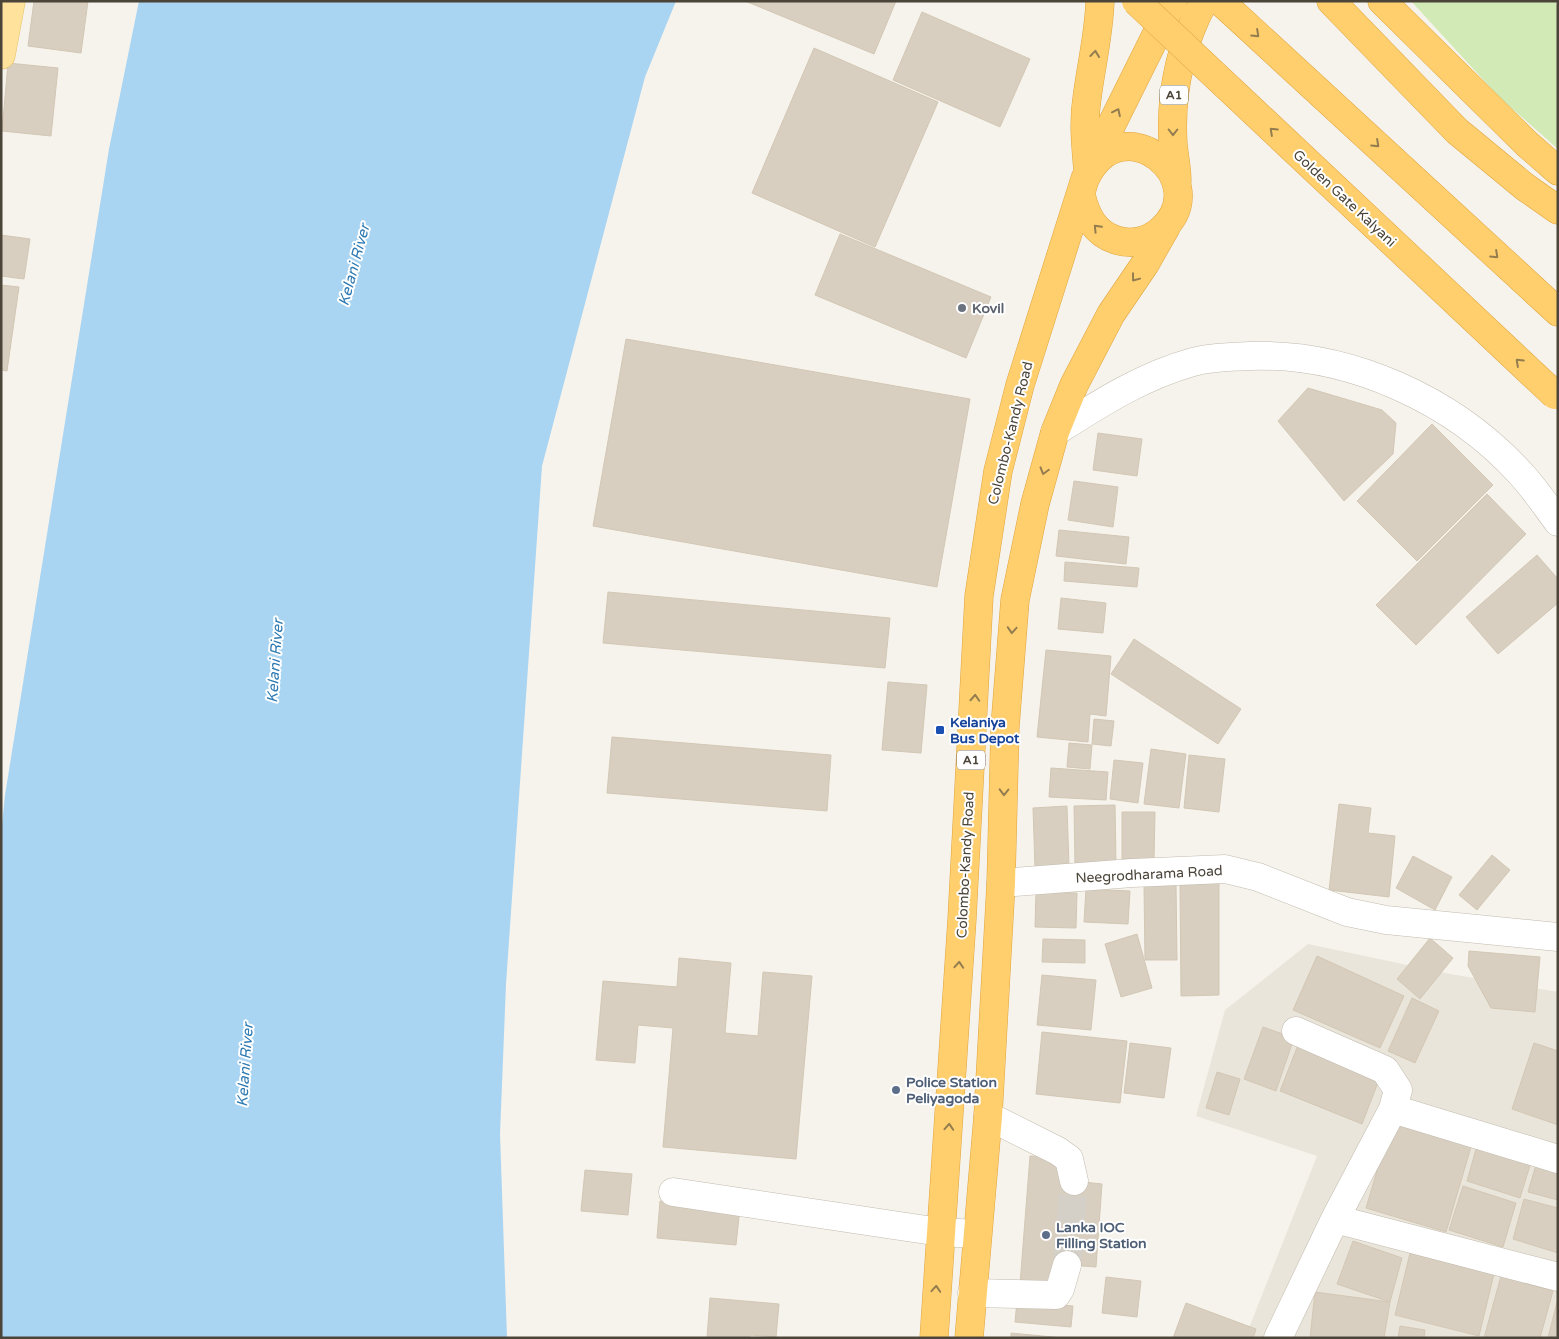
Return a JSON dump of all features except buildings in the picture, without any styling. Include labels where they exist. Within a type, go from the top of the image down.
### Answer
[{"type":"highway","name":"Colombo-Kandy Road","points":[[934,1338],[962,919],[981,577],[998,471],[1051,282],[1084,183],[1087,98],[1094,64],[1100,1]]},
{"type":"highway","name":"Golden Gate Kalyani","points":[[1136,1],[1556,396]]},
{"type":"highway","points":[[1084,183],[1173,1]]},
{"type":"highway","name":"A1","points":[[1177,193],[1173,135],[1176,82],[1185,45],[1204,1]]},
{"type":"highway","points":[[1220,1],[1558,312]]},
{"type":"highway","points":[[1331,1],[1457,131],[1525,187],[1558,210]]},
{"type":"highway","points":[[1382,1],[1527,144],[1558,171]]},
{"type":"highway","points":[[1136,147],[1154,153],[1162,159],[1173,174],[1177,193],[1176,208],[1169,221],[1158,233],[1144,240],[1120,241],[1105,235],[1093,224],[1085,210],[1084,183],[1093,164],[1108,152],[1117,148],[1136,147]]},
{"type":"highway","name":"A1","points":[[969,1338],[988,1116],[1001,883],[1005,727],[1014,600],[1035,504],[1055,432],[1092,348],[1115,307],[1145,264],[1169,221]]},
{"type":"main road","points":[[1,54],[12,1]]},
{"type":"street","points":[[1055,432],[1110,397],[1153,376],[1194,361],[1268,355],[1306,359],[1346,367],[1393,384],[1431,404],[1494,448],[1521,474],[1558,522]]},
{"type":"street","name":"Neegrodharama Road","points":[[1001,883],[1132,873],[1225,869],[1258,877],[1347,912],[1386,920],[1558,937]]},
{"type":"street","points":[[1278,1338],[1335,1220],[1393,1109],[1398,1090],[1386,1070],[1296,1031]]},
{"type":"street","points":[[1393,1109],[1558,1159]]},
{"type":"street","points":[[988,1116],[1058,1151],[1069,1160],[1074,1181]]},
{"type":"street","points":[[673,1192],[940,1232],[977,1234]]},
{"type":"street","points":[[1335,1220],[1558,1278]]},
{"type":"street","points":[[972,1293],[1056,1295],[1060,1289],[1067,1265]]},
{"type":"shaded area","points":[[1308,944],[1450,974],[1558,992],[1558,1338],[1245,1338],[1317,1156],[1196,1116],[1225,1010]]},
{"type":"green space","points":[[1411,1],[1555,1],[1558,9],[1558,149],[1499,97]]},
{"type":"water","name":"Kelani River","points":[[139,1],[676,1],[645,77],[542,466],[506,984],[500,1134],[507,1338],[1,1338],[1,835],[5,795],[109,149]]},
{"type":"tunnel","points":[[1067,1265],[1074,1181]]},
{"type":"place","name":"Kovil","points":[[962,308]]},
{"type":"place","name":"Kelaniya Bus Depot","points":[[940,730]]},
{"type":"place","name":"Police Station Peliyagoda","points":[[896,1090]]},
{"type":"place","name":"Lanka IOC Filling Station","points":[[1046,1235]]}]
